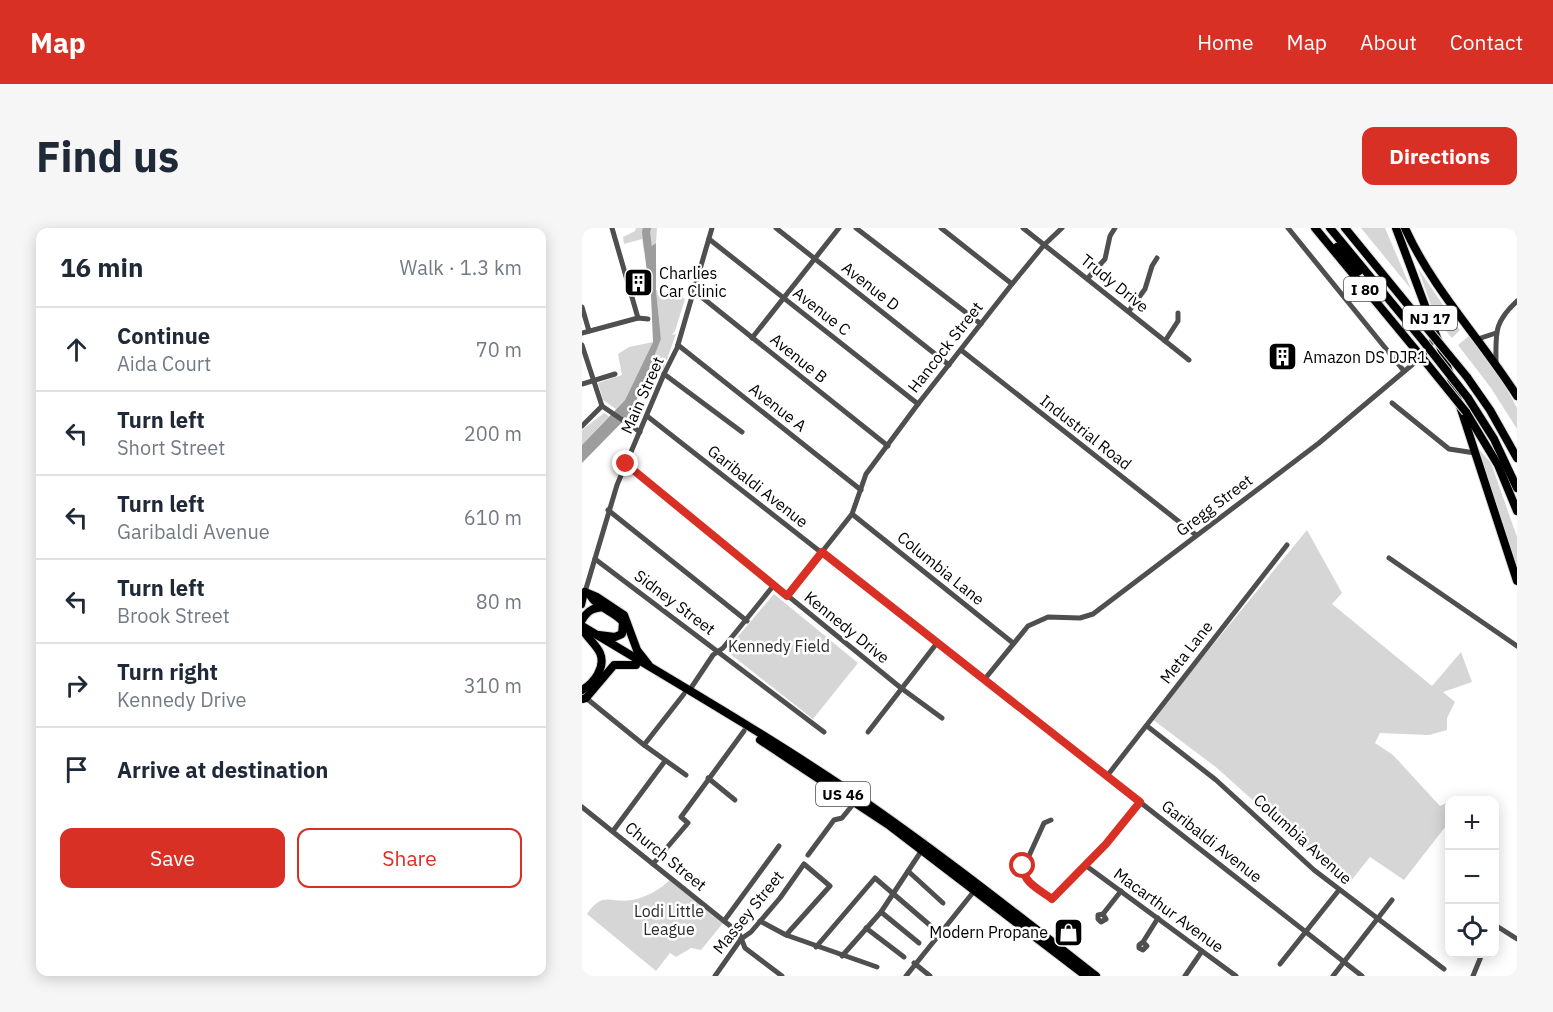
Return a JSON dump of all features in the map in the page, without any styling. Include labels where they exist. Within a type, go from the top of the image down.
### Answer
[{"type":"highway","name":"I 80","points":[[1315,228],[1466,412],[1498,465],[1517,511]]},
{"type":"highway","points":[[1320,228],[1364,277],[1378,287]]},
{"type":"highway","name":"I 80","points":[[1330,228],[1468,398],[1494,439],[1517,488]]},
{"type":"highway","name":"I 80","points":[[1345,228],[1467,377],[1490,410],[1516,456]]},
{"type":"highway","name":"NJ 17","points":[[1396,228],[1445,362],[1517,581]]},
{"type":"highway","name":"NJ 17","points":[[1408,228],[1414,246],[1434,279],[1517,396]]},
{"type":"highway","points":[[588,594],[593,601],[623,622],[622,634],[615,637],[596,635]]},
{"type":"highway","points":[[588,594],[597,597],[624,615],[637,650],[652,669]]},
{"type":"highway","points":[[582,620],[593,608],[604,607]]},
{"type":"highway","points":[[584,630],[600,653],[601,660],[599,673],[584,688]]},
{"type":"highway","name":"US 46","points":[[584,630],[652,669],[855,802],[922,850],[1086,976]]},
{"type":"highway","name":"US 46","points":[[584,630],[636,665],[811,766],[888,818],[1096,976]]},
{"type":"highway","points":[[584,699],[611,668],[619,664],[636,665]]},
{"type":"main road","name":"Main Street","points":[[582,605],[588,594]]},
{"type":"street","points":[[612,228],[638,318]]},
{"type":"street","name":"Main Street","points":[[588,594],[608,510],[678,345],[712,228]]},
{"type":"street","name":"Avenue D","points":[[777,228],[949,365]]},
{"type":"street","points":[[752,338],[839,228]]},
{"type":"street","points":[[856,228],[981,324]]},
{"type":"street","points":[[941,228],[1012,284]]},
{"type":"street","name":"Trudy Drive","points":[[1023,228],[1189,360]]},
{"type":"street","name":"Hancock Street","points":[[787,596],[852,514],[866,474],[918,404],[1012,284],[1044,245],[1062,228]]},
{"type":"street","points":[[1088,278],[1105,259],[1110,236],[1115,228]]},
{"type":"street","points":[[1288,228],[1404,371]]},
{"type":"street","name":"Avenue C","points":[[709,239],[918,404]]},
{"type":"street","points":[[1129,311],[1145,289],[1157,258]]},
{"type":"street","name":"Avenue B","points":[[694,291],[888,446]]},
{"type":"street","points":[[1496,364],[1496,333],[1504,312],[1517,301]]},
{"type":"street","points":[[582,307],[585,332],[638,318],[648,319]]},
{"type":"street","points":[[1165,341],[1178,321],[1178,313]]},
{"type":"street","name":"Gregg Street","points":[[984,680],[1028,626],[1040,619],[1057,616],[1080,618],[1093,614],[1319,443],[1430,348],[1433,341],[1433,329]]},
{"type":"street","points":[[1478,339],[1496,333]]},
{"type":"street","points":[[582,345],[602,406],[640,432]]},
{"type":"street","name":"Avenue A","points":[[678,345],[861,490]]},
{"type":"street","name":"Industrial Road","points":[[961,350],[1196,535]]},
{"type":"street","points":[[1419,359],[1430,355],[1445,362]]},
{"type":"street","points":[[582,384],[615,374]]},
{"type":"street","points":[[664,374],[742,432]]},
{"type":"street","points":[[1392,403],[1449,449],[1475,453]]},
{"type":"street","points":[[582,426],[602,406]]},
{"type":"street","name":"Garibaldi Avenue","points":[[647,416],[1362,976]]},
{"type":"street","name":"Kennedy Drive","points":[[626,464],[901,688],[942,718]]},
{"type":"street","points":[[608,510],[747,621]]},
{"type":"street","name":"Columbia Lane","points":[[852,514],[1013,643]]},
{"type":"street","name":"Meta Lane","points":[[1107,776],[1287,545]]},
{"type":"street","points":[[1389,558],[1517,646]]},
{"type":"street","name":"Sidney Street","points":[[595,559],[824,732]]},
{"type":"street","points":[[644,745],[687,693],[713,655],[719,652],[747,621],[774,585]]},
{"type":"street","points":[[868,732],[937,643]]},
{"type":"street","points":[[584,699],[686,776]]},
{"type":"street","name":"Columbia Avenue","points":[[1147,726],[1216,780],[1339,890],[1444,969]]},
{"type":"street","points":[[653,864],[688,823],[681,817],[744,731]]},
{"type":"street","points":[[613,831],[665,761]]},
{"type":"street","points":[[708,778],[735,800]]},
{"type":"street","points":[[808,855],[834,820],[842,818],[855,802]]},
{"type":"street","points":[[1051,820],[1044,823],[1023,870],[1028,881],[1052,899],[1107,843],[1140,802]]},
{"type":"street","name":"Church Street","points":[[582,807],[739,933],[745,948],[782,976]]},
{"type":"street","points":[[724,921],[779,846]]},
{"type":"street","points":[[842,956],[880,912],[922,850]]},
{"type":"street","name":"Massey Street","points":[[715,976],[741,939],[760,921],[804,864],[830,886],[786,935]]},
{"type":"street","name":"Macarthur Avenue","points":[[1085,865],[1236,976]]},
{"type":"street","points":[[908,871],[943,903]]},
{"type":"street","points":[[816,947],[875,878],[932,927]]},
{"type":"street","points":[[906,976],[914,963],[975,890]]},
{"type":"street","points":[[1280,964],[1339,890]]},
{"type":"street","points":[[1103,914],[1121,891]]},
{"type":"street","points":[[1333,976],[1392,900]]},
{"type":"street","points":[[880,912],[919,942]]},
{"type":"street","points":[[1143,942],[1158,918]]},
{"type":"street","points":[[760,921],[816,947],[877,967]]},
{"type":"street","points":[[866,928],[904,957]]},
{"type":"street","points":[[1499,928],[1517,939]]},
{"type":"street","points":[[1179,976],[1185,976],[1202,951]]},
{"type":"street","points":[[1473,976],[1480,958]]},
{"type":"street","points":[[914,963],[930,976]]},
{"type":"green space","points":[[636,228],[657,228],[656,243],[644,252],[642,239],[624,244],[623,237],[635,231]]},
{"type":"green space","points":[[1361,228],[1385,228],[1411,289]]},
{"type":"green space","points":[[1418,268],[1460,330],[1452,338],[1435,317]]},
{"type":"green space","points":[[656,290],[679,295],[685,299],[662,373],[653,368],[648,371],[661,339]]},
{"type":"green space","points":[[1470,335],[1503,382],[1517,408],[1517,429],[1491,388],[1458,345]]},
{"type":"green space","points":[[653,342],[625,400],[616,409],[603,400],[598,383],[622,375],[618,354],[629,347]]},
{"type":"green space","points":[[604,413],[609,416],[582,445],[582,430]]},
{"type":"green space","points":[[1478,448],[1491,463],[1517,537],[1517,567]]},
{"type":"green space","points":[[1307,530],[1342,593],[1332,604],[1432,686],[1461,652],[1472,682],[1443,692],[1455,702],[1447,718],[1447,730],[1429,735],[1380,733],[1375,743],[1393,755],[1440,806],[1445,804],[1445,827],[1404,880],[1370,857],[1350,882],[1308,850],[1217,768],[1152,719]]},
{"type":"green space","name":"Kennedy Field","points":[[774,594],[858,663],[813,719],[729,653],[729,647]]},
{"type":"green space","name":"Lodi Little League","points":[[670,880],[723,923],[701,950],[691,948],[676,957],[670,953],[656,971],[587,914],[598,902],[637,899],[653,893]]},
{"type":"shaded area","points":[[656,243],[656,290],[661,339],[632,412],[582,463],[582,445],[625,400],[653,342],[649,248]]},
{"type":"waterway","points":[[647,228],[651,272]]},
{"type":"place","name":"Charlies Car Clinic","points":[[638,282]]},
{"type":"place","name":"Amazon DS DJR1","points":[[1282,357]]},
{"type":"place","name":"Modern Propane","points":[[1069,932]]},
{"type":"route","points":[[626,464],[787,596],[822,552],[1140,802],[1106,844],[1052,899],[1025,878],[1023,866]]}]
